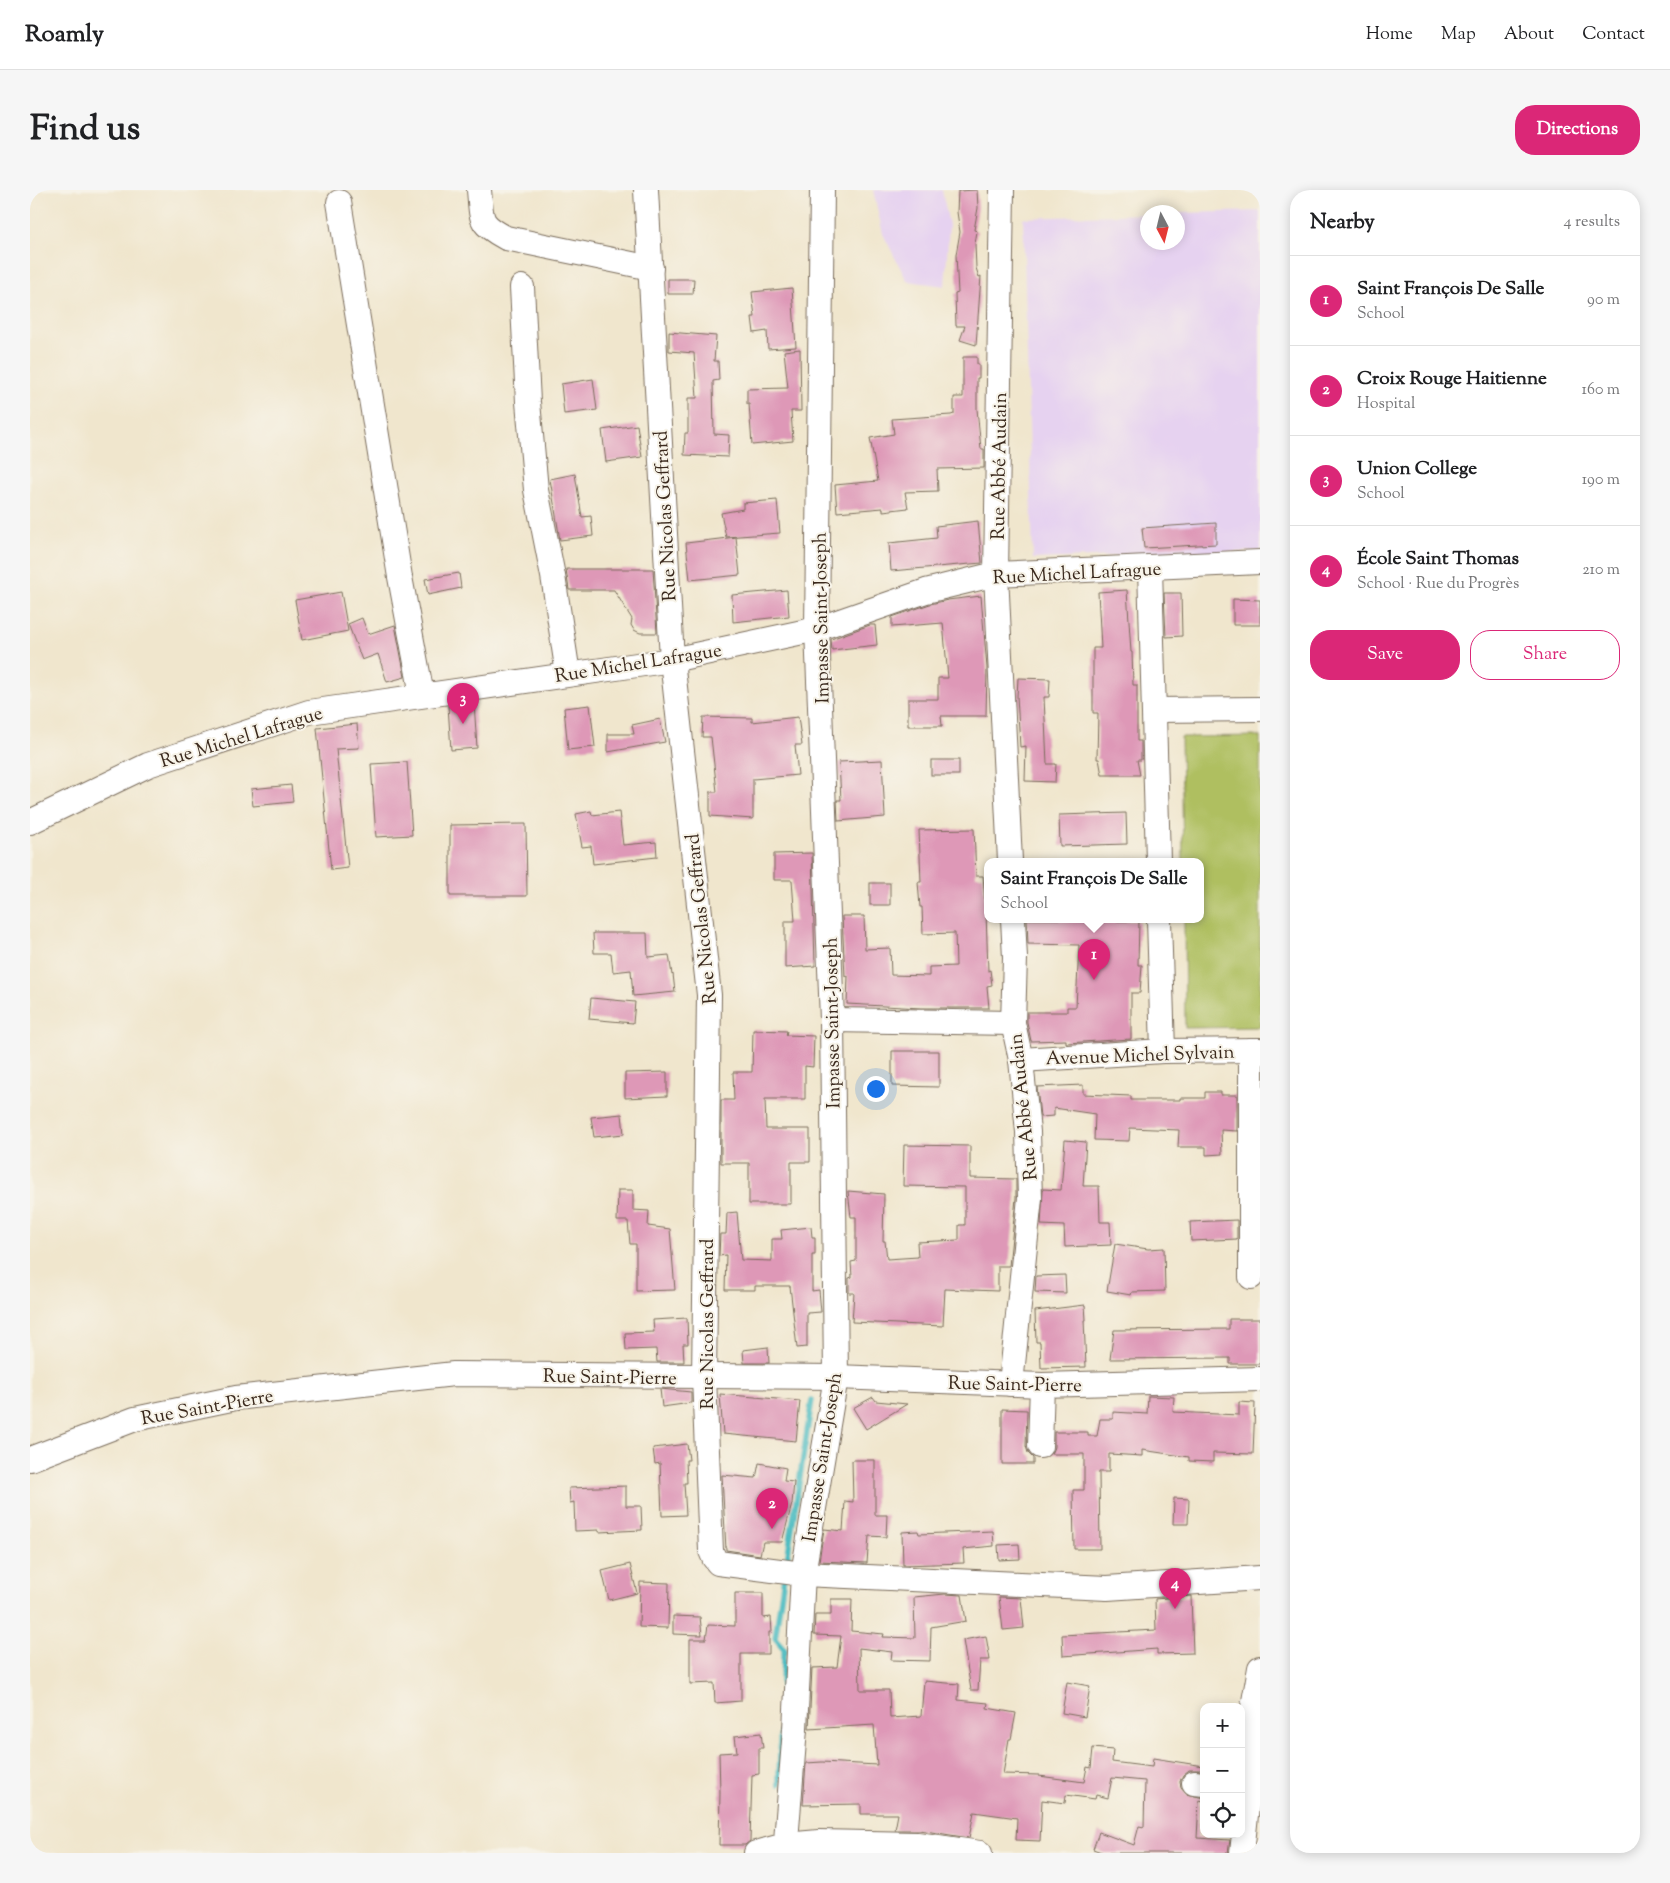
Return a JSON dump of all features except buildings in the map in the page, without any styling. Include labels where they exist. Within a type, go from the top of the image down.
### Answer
[{"type":"street","points":[[479,190],[482,218],[489,229],[506,238],[651,268]]},
{"type":"street","name":"Rue Nicolas Geffrard","points":[[646,190],[672,660],[709,995],[704,1377],[712,1551],[714,1558],[718,1563],[803,1574],[1107,1588],[1260,1578]]},
{"type":"street","name":"Impasse Saint-Joseph","points":[[785,1849],[795,1729],[803,1574],[836,1377],[832,1020],[817,629],[822,190]]},
{"type":"street","name":"Rue Abbé Audain","points":[[1002,190],[996,574],[1010,858]]},
{"type":"street","points":[[339,202],[400,577],[422,695]]},
{"type":"street","points":[[522,287],[528,402],[536,490],[553,576],[568,674]]},
{"type":"street","name":"Rue Michel Lafrague","points":[[30,822],[148,764],[309,712],[672,660],[817,629],[926,591],[996,574],[1260,562]]},
{"type":"street","points":[[1150,567],[1158,858]]},
{"type":"street","points":[[1154,710],[1260,709]]},
{"type":"street","name":"Rue Abbé Audain","points":[[1011,1384],[1030,1198],[1028,1132],[1021,1060],[1013,1023],[1015,958],[1013,923]]},
{"type":"street","points":[[1159,923],[1163,1051]]},
{"type":"street","points":[[832,1020],[1013,1023]]},
{"type":"street","points":[[1251,1277],[1255,1050]]},
{"type":"street","name":"Avenue Michel Sylvain","points":[[1021,1060],[1163,1051],[1255,1050]]},
{"type":"street","name":"Rue Saint-Pierre","points":[[30,1459],[135,1418],[236,1398],[454,1374],[836,1377],[1042,1385],[1260,1379]]},
{"type":"street","points":[[1040,1446],[1042,1385]]},
{"type":"street","points":[[1245,1786],[1251,1718],[1260,1668]]},
{"type":"street","points":[[1242,1853],[1245,1793]]},
{"type":"street","points":[[756,1853],[819,1842],[917,1844],[980,1853]]},
{"type":"shaded area","points":[[873,190],[942,190],[949,225],[945,286],[907,281],[883,234]]},
{"type":"shaded area","points":[[1260,211],[1260,551],[1033,559],[1023,218],[1140,214],[1140,250],[1185,250],[1185,213]]},
{"type":"green space","points":[[1260,736],[1260,1027],[1185,1028],[1184,923],[1204,923],[1204,858],[1183,858],[1181,737]]},
{"type":"waterway","points":[[786,1566],[812,1400]]},
{"type":"waterway","points":[[779,1784],[783,1656],[785,1650],[775,1638],[784,1577]]},
{"type":"place","name":"Union College","points":[[463,724]]},
{"type":"place","name":"Saint François De Salle","points":[[1094,980]]},
{"type":"place","name":"Croix Rouge Haitienne","points":[[772,1529]]},
{"type":"place","name":"École Saint Thomas","points":[[1175,1609]]}]
